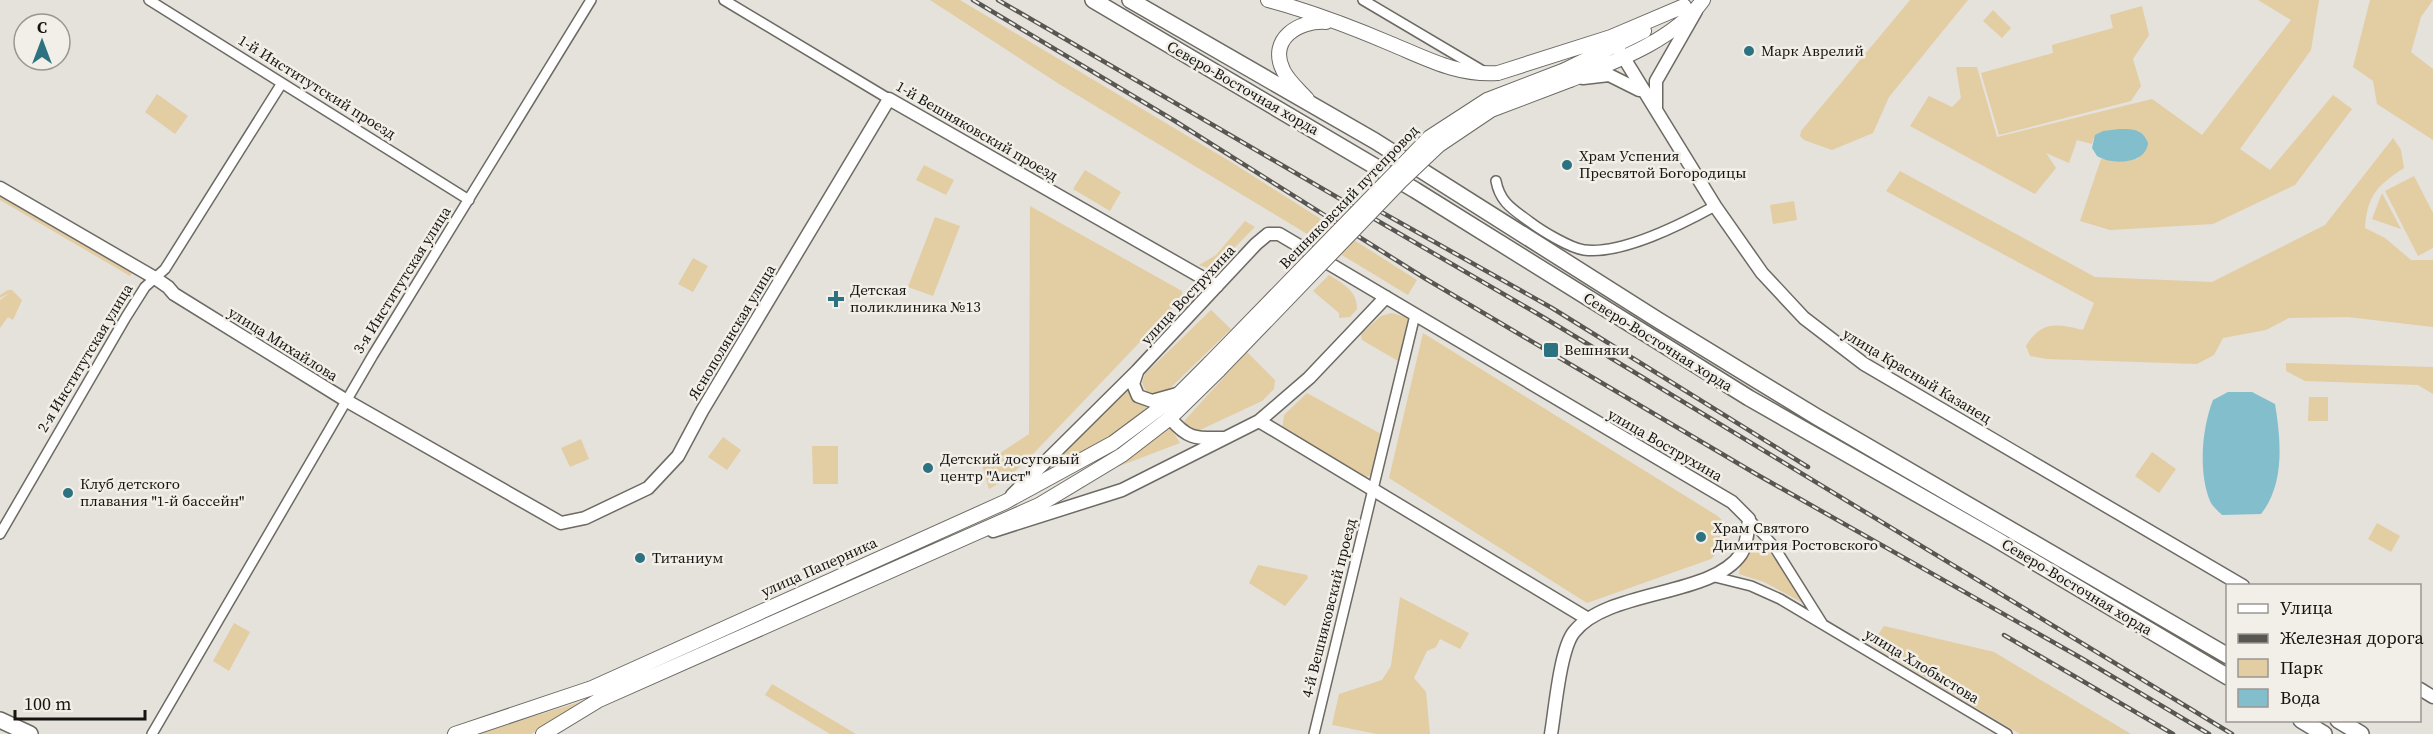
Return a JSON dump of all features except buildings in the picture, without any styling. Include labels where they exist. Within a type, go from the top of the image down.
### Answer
[{"type":"main road","name":"Северо-Восточная хорда","points":[[1093,0],[1415,190],[1749,398],[1994,538],[2226,676]]},
{"type":"main road","name":"Северо-Восточная хорда","points":[[1130,0],[1411,162],[1745,374],[2226,655]]},
{"type":"main road","points":[[1268,0],[1337,22],[1453,70],[1488,74],[1617,47],[1669,32],[1694,3]]},
{"type":"main road","points":[[1617,47],[1694,3]]},
{"type":"main road","points":[[1315,107],[1283,72],[1280,59],[1281,46],[1287,34],[1298,25],[1311,21],[1337,22]]},
{"type":"main road","name":"Вешняковский путепровод","points":[[1214,366],[1430,137],[1487,100],[1567,75],[1617,47]]},
{"type":"main road","points":[[543,734],[599,700],[1039,506],[1122,455],[1170,418],[1214,366]]},
{"type":"main road","name":"улица Паперника","points":[[455,734],[592,688],[1005,502],[1113,443],[1214,366]]},
{"type":"main road","points":[[0,720],[30,734]]},
{"type":"main road","points":[[2304,722],[2324,734]]},
{"type":"main road","points":[[2341,722],[2361,734]]},
{"type":"street","name":"1-й Институтский проезд","points":[[149,0],[469,200]]},
{"type":"street","name":"3-я Институтская улица","points":[[152,734],[347,400],[591,0]]},
{"type":"street","name":"1-й Вешняковский проезд","points":[[724,0],[889,99],[1217,286]]},
{"type":"street","points":[[1363,0],[1488,74]]},
{"type":"street","points":[[1659,118],[1654,93],[1656,81],[1694,3]]},
{"type":"street","name":"улица Красный Казанец","points":[[1617,47],[1643,93],[1715,206],[1772,287],[1804,318],[1843,350],[2241,584]]},
{"type":"street","points":[[1567,75],[1609,75],[1626,81],[1643,93]]},
{"type":"street","name":"2-я Институтская улица","points":[[0,534],[126,317],[145,287],[165,269],[282,83]]},
{"type":"street","name":"Яснополянская улица","points":[[554,520],[576,522],[648,488],[678,456],[889,99]]},
{"type":"street","points":[[1496,182],[1505,204],[1535,225],[1582,250],[1610,248],[1632,243],[1715,206]]},
{"type":"street","name":"улица Михайлова","points":[[0,188],[155,278],[174,294],[347,400],[554,520]]},
{"type":"street","name":"улица Вострухина","points":[[1005,502],[1137,371],[1256,244],[1268,234],[1280,234],[1732,502],[1749,519]]},
{"type":"street","points":[[957,542],[1122,490],[1259,421],[1309,378],[1386,297]]},
{"type":"street","name":"4-й Вешняковский проезд","points":[[1314,734],[1414,315]]},
{"type":"street","points":[[1137,371],[1133,384],[1138,396],[1152,401],[1179,394]]},
{"type":"street","points":[[1170,418],[1180,430],[1193,438],[1229,438]]},
{"type":"street","points":[[1259,421],[1588,620]]},
{"type":"street","points":[[1551,734],[1566,648],[1573,633],[1588,620],[1615,608],[1711,576],[1741,554],[1749,519]]},
{"type":"street","name":"улица Хлобыстова","points":[[1749,519],[1773,545],[1822,623]]},
{"type":"street","name":"улица Хлобыстова","points":[[1711,576],[1751,586],[1822,623],[2007,734]]},
{"type":"green space","points":[[930,0],[960,0],[1231,162],[1417,280],[1408,295],[1059,84]]},
{"type":"green space","points":[[1910,0],[1968,0],[1889,97],[1873,133],[1832,150],[1804,140],[1800,136],[1801,131]]},
{"type":"green space","points":[[2258,0],[2319,0],[2311,50],[2240,149],[2270,170],[2333,95],[2352,109],[2295,185],[2213,224],[2110,230],[2080,221],[2101,159],[2137,159],[2147,148],[2146,138],[2139,131],[2093,139],[2092,144],[2077,140],[2069,163],[2046,153],[2056,168],[2035,194],[1910,126],[1929,96],[1952,107],[1961,98],[1956,67],[1977,67],[1997,137],[2152,99],[2202,135],[2291,20]]},
{"type":"green space","points":[[2370,0],[2433,0],[2421,17],[2411,52],[2433,69],[2433,140],[2377,104],[2373,81],[2353,67]]},
{"type":"green space","points":[[2142,6],[2149,35],[2133,59],[2141,86],[2131,101],[1999,135],[1981,73],[2053,53],[2052,45],[2113,28],[2110,15]]},
{"type":"green space","points":[[1993,10],[2011,28],[2002,38],[1983,21]]},
{"type":"green space","points":[[157,94],[188,116],[175,134],[145,112]]},
{"type":"green space","points":[[2393,138],[2401,150],[2404,168],[2387,180],[2371,199],[2365,228],[2385,238],[2411,260],[2433,260],[2433,327],[2348,317],[2289,318],[2266,330],[2223,338],[2214,355],[2197,364],[2047,359],[2030,356],[2026,346],[2044,328],[2065,326],[2083,330],[2094,303],[1886,191],[1900,171],[2095,277],[2212,282],[2325,225]]},
{"type":"green space","points":[[924,165],[954,180],[946,195],[916,180]]},
{"type":"green space","points":[[1085,170],[1121,192],[1110,211],[1073,189]]},
{"type":"green space","points":[[2414,176],[2433,213],[2433,248],[2418,256],[2385,191]]},
{"type":"green space","points":[[2382,193],[2401,229],[2372,219]]},
{"type":"green space","points":[[0,195],[132,273],[130,276],[0,200]]},
{"type":"green space","points":[[1794,201],[1797,220],[1773,224],[1770,205]]},
{"type":"green space","points":[[1030,206],[1182,291],[1182,298],[1033,454],[1008,478],[989,489],[982,465],[1029,434]]},
{"type":"green space","points":[[935,217],[960,226],[933,296],[908,287]]},
{"type":"green space","points":[[1245,221],[1255,227],[1216,266],[1211,269],[1199,265],[1216,255]]},
{"type":"green space","points":[[693,258],[708,266],[693,292],[678,284]]},
{"type":"green space","points":[[1329,275],[1348,288],[1355,297],[1357,309],[1350,317],[1339,318],[1339,313],[1313,291]]},
{"type":"green space","points":[[12,290],[22,300],[13,320],[8,317],[0,328],[0,300],[10,293],[0,298],[0,295]]},
{"type":"green space","points":[[1211,310],[1231,329],[1163,395],[1152,395],[1142,383],[1145,374]]},
{"type":"green space","points":[[1392,313],[1408,318],[1398,361],[1362,340],[1361,334],[1381,316]]},
{"type":"green space","points":[[1423,333],[1716,515],[1723,521],[1729,532],[1726,543],[1711,559],[1587,603],[1389,478]]},
{"type":"green space","points":[[1247,352],[1275,380],[1274,389],[1262,401],[1200,430],[1190,430],[1183,426],[1185,420]]},
{"type":"green space","points":[[2286,363],[2433,367],[2433,394],[2418,385],[2305,381],[2286,371]]},
{"type":"green space","points":[[1129,386],[1136,402],[1147,408],[1108,440],[1056,468],[1056,461]]},
{"type":"green space","points":[[1307,393],[1381,434],[1372,475],[1359,479],[1282,431],[1284,415]]},
{"type":"green space","points":[[2309,397],[2328,397],[2328,421],[2308,421]]},
{"type":"green space","points":[[1170,427],[1180,443],[1117,467]]},
{"type":"green space","points":[[723,437],[741,450],[727,470],[708,457]]},
{"type":"green space","points":[[581,439],[589,459],[570,467],[561,448]]},
{"type":"green space","points":[[812,446],[838,446],[838,484],[813,484]]},
{"type":"green space","points":[[2152,452],[2176,469],[2159,493],[2135,476]]},
{"type":"green space","points":[[2377,523],[2400,536],[2391,552],[2368,539]]},
{"type":"green space","points":[[1757,540],[1780,564],[1803,603],[1764,582],[1739,574],[1740,567]]},
{"type":"green space","points":[[1258,565],[1307,575],[1308,578],[1285,606],[1249,583]]},
{"type":"green space","points":[[1400,597],[1469,633],[1460,649],[1440,639],[1436,647],[1427,651],[1414,678],[1426,692],[1430,734],[1377,734],[1332,725],[1339,694],[1382,680],[1391,666]]},
{"type":"green space","points":[[234,623],[250,632],[229,671],[213,661]]},
{"type":"green space","points":[[1884,626],[1994,652],[2131,734],[2020,734],[1871,645]]},
{"type":"green space","points":[[772,684],[856,734],[830,734],[765,695]]},
{"type":"green space","points":[[589,699],[531,734],[478,734]]},
{"type":"water","points":[[2120,129],[2140,132],[2146,138],[2148,143],[2141,156],[2119,162],[2097,156],[2092,148],[2095,135],[2103,131]]},
{"type":"water","points":[[2228,392],[2252,392],[2275,404],[2280,447],[2278,476],[2269,502],[2261,514],[2222,515],[2211,503],[2206,489],[2203,450],[2206,423],[2213,400]]},
{"type":"railway","points":[[973,0],[1175,121],[1426,279],[1756,474],[2083,659],[2209,734]]},
{"type":"railway","points":[[998,0],[1543,317],[2232,734]]},
{"type":"railway","points":[[1367,204],[1552,308],[1808,467]]},
{"type":"railway","points":[[2004,635],[2173,734]]},
{"type":"place","name":"Марк Аврелий","points":[[1749,51]]},
{"type":"place","name":"Храм Успения Пресвятой Богородицы","points":[[1567,165]]},
{"type":"place","name":"Детская поликлиника №13","points":[[836,299]]},
{"type":"place","name":"Вешняки","points":[[1551,350]]},
{"type":"place","name":"Детский досуговый центр \"Аист\"","points":[[928,468]]},
{"type":"place","name":"Клуб детского плавания \"1-й бассейн\"","points":[[68,493]]},
{"type":"place","name":"Храм Святого Димитрия Ростовского","points":[[1701,537]]},
{"type":"place","name":"Титаниум","points":[[640,558]]}]
